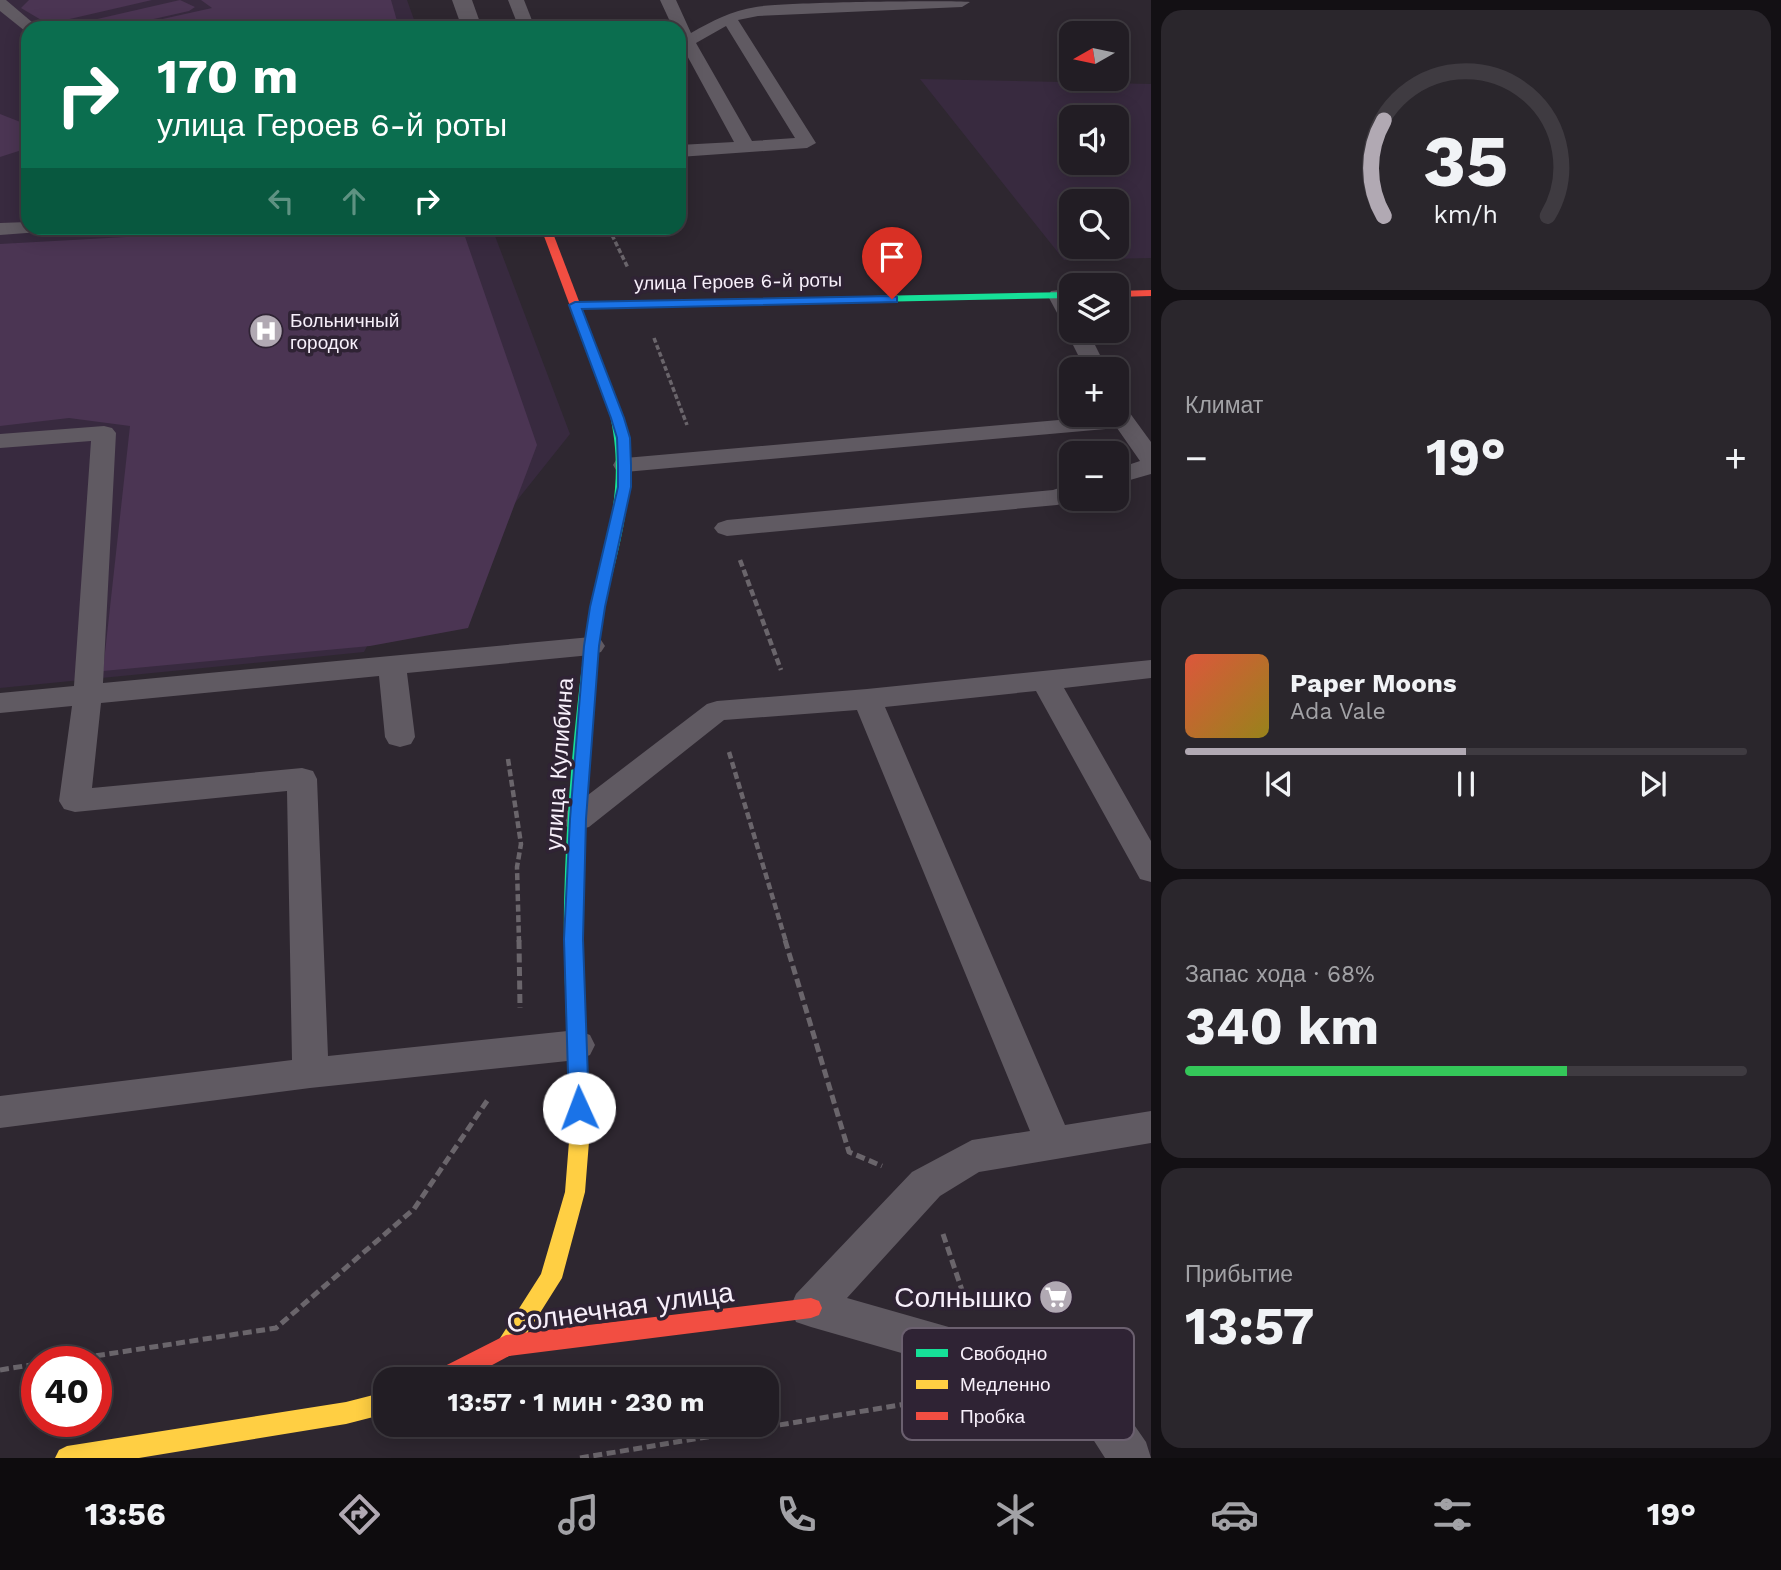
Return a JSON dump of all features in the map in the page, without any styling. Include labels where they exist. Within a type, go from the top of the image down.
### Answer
[{"type":"street","points":[[462,0],[470,21]]},
{"type":"street","name":"улица Кулибина","points":[[506,1346],[551,1278],[575,1192],[580,1129],[573,939],[578,819],[591,646],[624,487],[625,465],[623,438],[617,418],[549,235]]},
{"type":"street","points":[[1129,294],[1151,293]]},
{"type":"street","name":"улица Героев 6-й роты","points":[[575,305],[1059,295]]},
{"type":"street","name":"Солнечная улица","points":[[466,1367],[506,1346],[811,1308]]},
{"type":"street","points":[[67,1458],[346,1413],[373,1406]]},
{"type":"lane","points":[[516,0],[524,21]]},
{"type":"lane","points":[[668,0],[675,21]]},
{"type":"lane","points":[[686,41],[729,18],[758,11],[962,2]]},
{"type":"lane","points":[[0,3],[22,21]]},
{"type":"lane","points":[[686,151],[807,143],[729,18]]},
{"type":"lane","points":[[686,48],[746,147]]},
{"type":"lane","points":[[0,227],[21,222]]},
{"type":"lane","points":[[0,227],[21,228]]},
{"type":"lane","points":[[625,465],[1059,421]]},
{"type":"lane","points":[[1128,427],[1151,459]]},
{"type":"lane","points":[[0,441],[104,433],[89,693],[75,801],[302,779],[310,1073]]},
{"type":"lane","points":[[1129,473],[1151,466]]},
{"type":"lane","points":[[727,528],[1059,496]]},
{"type":"lane","points":[[0,703],[591,646]]},
{"type":"lane","points":[[393,666],[400,737]]},
{"type":"lane","points":[[578,819],[717,711],[867,699],[1151,669]]},
{"type":"lane","points":[[1045,680],[1151,870]]},
{"type":"lane","points":[[867,699],[1054,1143]]},
{"type":"lane","points":[[0,1112],[310,1073],[577,1045]]},
{"type":"lane","points":[[902,1333],[811,1308],[926,1184],[972,1157],[1151,1128]]},
{"type":"lane","points":[[1118,1440],[1130,1458]]},
{"type":"path","points":[[717,711],[849,1152],[926,1184],[975,1328]]},
{"type":"path","points":[[112,1353],[276,1328],[414,1209],[520,1051],[517,867],[521,844],[508,759]]},
{"type":"path","points":[[0,1370],[21,1367]]},
{"type":"path","points":[[580,1458],[902,1405]]},
{"type":"shaded area","name":"Больничный городок","points":[[0,0],[407,0],[414,21],[21,21],[21,235],[495,235],[570,434],[452,582],[397,589],[364,652],[0,688]]},
{"type":"shaded area","points":[[29,0],[152,0],[61,21],[43,21],[21,8]]},
{"type":"shaded area","points":[[180,0],[195,7],[189,11],[145,21],[88,21]]},
{"type":"shaded area","points":[[201,0],[391,0],[397,21],[154,21],[212,8]]},
{"type":"shaded area","points":[[920,79],[1059,82],[1059,91],[1129,91],[1129,84],[1151,84],[1151,258],[1129,259],[1129,189],[1059,189],[1059,254]]},
{"type":"shaded area","points":[[0,114],[21,122],[21,150],[0,157]]},
{"type":"shaded area","name":"Больничный городок","points":[[161,235],[464,235],[537,445],[468,628],[370,646],[103,671],[130,426],[69,418],[0,426],[0,244]]},
{"type":"traffic: fast","points":[[575,305],[1059,295]]},
{"type":"traffic: fast","points":[[578,1084],[573,941],[576,832],[595,621],[622,501],[623,441],[615,411]]},
{"type":"traffic: slow","points":[[506,1346],[551,1278],[575,1192],[580,1129],[578,1084]]},
{"type":"traffic: slow","points":[[67,1458],[346,1413],[373,1406]]},
{"type":"traffic: jam","points":[[549,235],[615,411]]},
{"type":"traffic: jam","points":[[1129,294],[1151,293]]},
{"type":"traffic: jam","points":[[466,1367],[506,1346],[811,1308]]},
{"type":"place","name":"Больничный городок","points":[[266,331]]},
{"type":"place","name":"Солнышко","points":[[1056,1297]]},
{"type":"route","points":[[579,1108],[573,939],[578,819],[591,646],[624,487],[625,465],[623,438],[617,418],[575,305],[892,299]]}]
